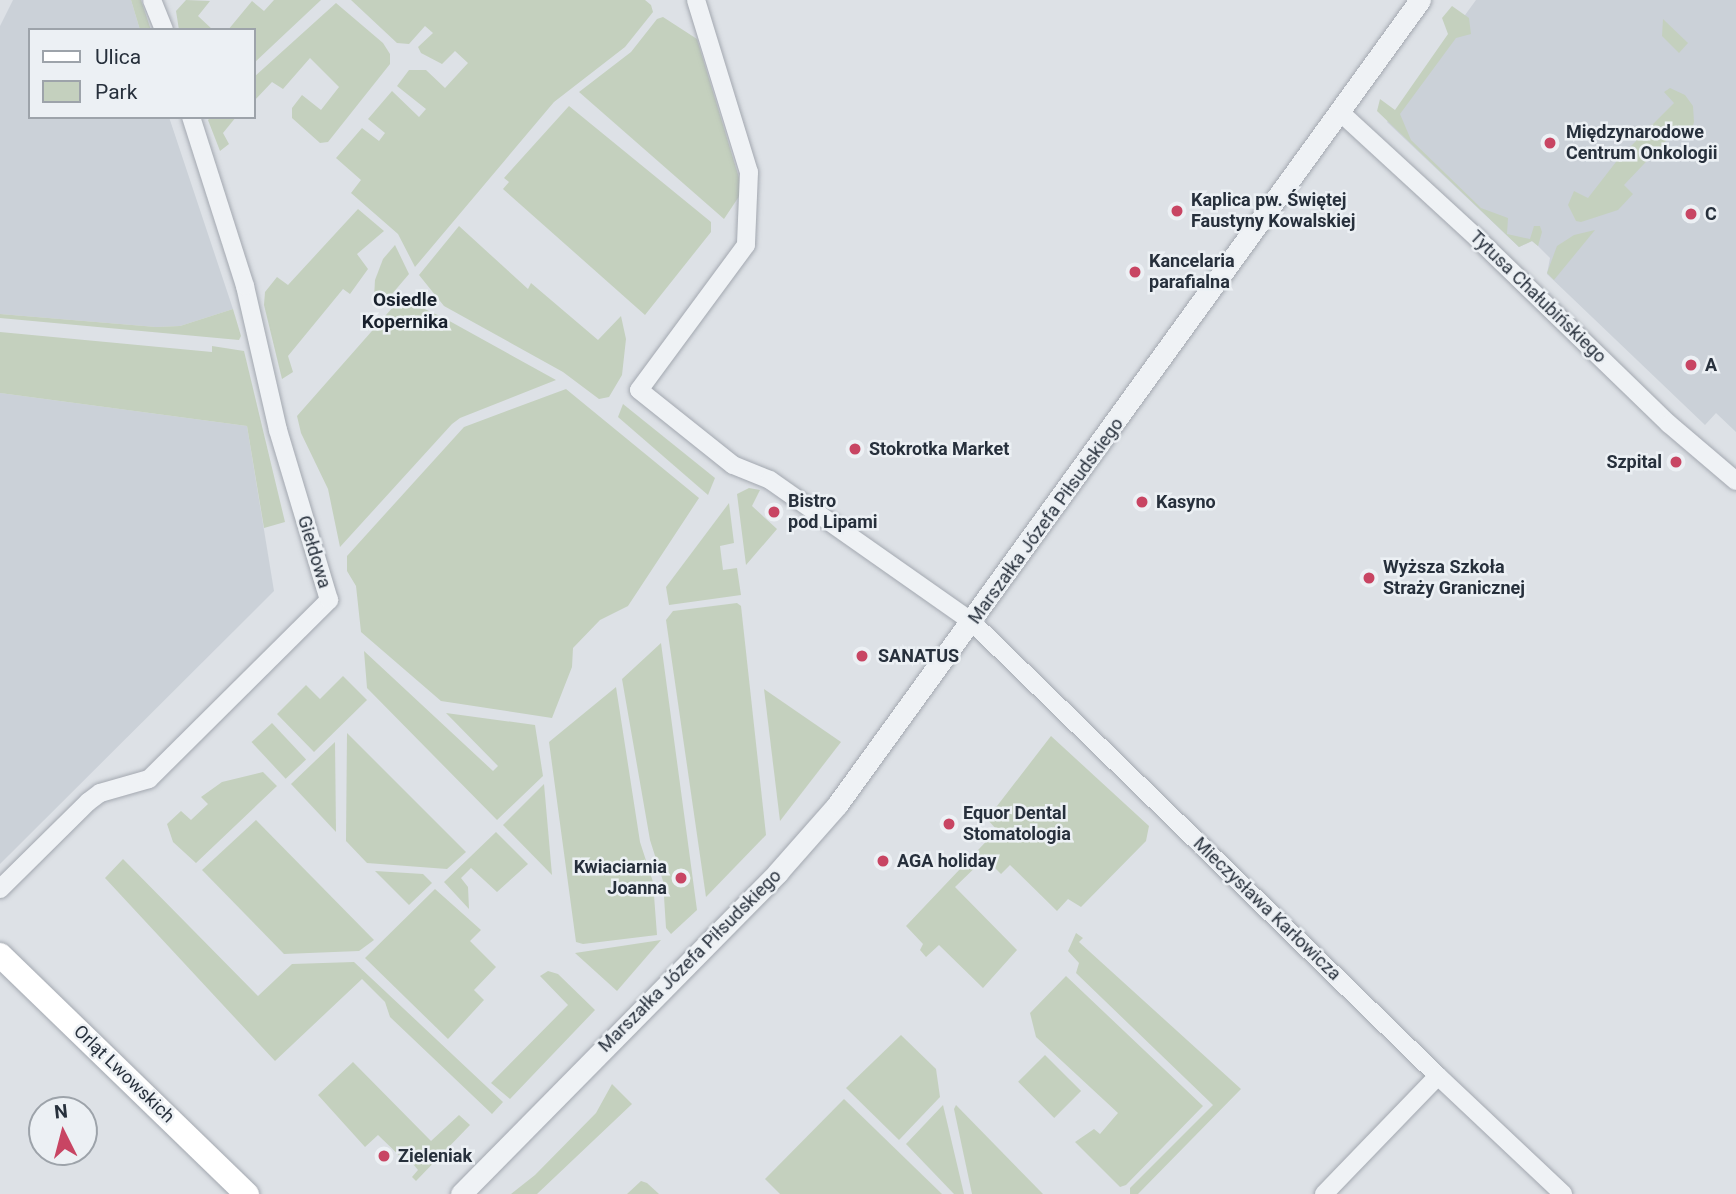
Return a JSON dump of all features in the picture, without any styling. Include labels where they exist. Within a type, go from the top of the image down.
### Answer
[{"type":"main road","name":"Orląt Lwowskich","points":[[0,954],[247,1194]]},
{"type":"street","points":[[152,0],[163,28]]},
{"type":"street","name":"Mieczysława Karłowicza","points":[[696,0],[749,172],[746,245],[639,390],[733,465],[770,480],[972,622],[1438,1076],[1563,1194]]},
{"type":"street","name":"Marszałka Józefa Piłsudskiego","points":[[461,1194],[796,853],[860,776],[1420,0]]},
{"type":"street","name":"Tytusa Chałubińskiego","points":[[1341,113],[1487,247],[1669,424],[1736,481]]},
{"type":"street","name":"Giełdowa","points":[[0,889],[94,797],[149,779],[329,600],[278,430],[245,286],[192,119]]},
{"type":"street","points":[[1324,1194],[1438,1076]]},
{"type":"shaded area","points":[[13,0],[131,0],[139,28],[28,28],[28,119],[170,119],[233,309],[180,326],[156,327],[0,314],[0,26]]},
{"type":"shaded area","points":[[1476,0],[1736,0],[1736,432],[1716,413],[1705,425],[1547,274],[1550,258],[1538,246],[1532,241],[1519,247],[1387,122]]},
{"type":"shaded area","points":[[0,393],[247,426],[274,591],[0,864]]},
{"type":"green space","points":[[131,0],[141,0],[150,28],[139,28]]},
{"type":"green space","points":[[186,0],[210,1],[198,16],[211,28],[179,28],[176,11]]},
{"type":"green space","points":[[274,0],[321,0],[256,61],[256,28],[230,28],[252,1],[264,11]]},
{"type":"green space","points":[[351,0],[645,0],[651,5],[653,12],[625,47],[554,102],[415,267],[398,234],[351,193],[361,180],[336,158],[362,128],[379,141],[385,133],[368,119],[392,91],[419,117],[426,109],[397,86],[409,70],[426,70],[445,88],[468,63],[455,51],[442,64],[421,53],[418,47],[433,33],[425,26],[409,44],[397,43]]},
{"type":"green space","points":[[336,3],[383,43],[390,54],[390,64],[328,142],[320,143],[292,118],[292,108],[302,95],[321,110],[339,87],[310,58],[283,89],[272,82],[256,99],[256,75]]},
{"type":"green space","points":[[1452,6],[1469,18],[1471,34],[1456,38],[1400,114],[1411,140],[1481,208],[1508,218],[1507,234],[1530,239],[1534,226],[1540,226],[1542,232],[1538,246],[1532,241],[1519,247],[1377,111],[1380,99],[1395,110],[1448,34],[1442,18]]},
{"type":"green space","points":[[663,17],[697,39],[724,128],[740,181],[740,195],[724,219],[579,92],[631,52],[657,19]]},
{"type":"green space","points":[[1663,19],[1688,43],[1679,53],[1662,36]]},
{"type":"green space","points":[[1670,88],[1685,95],[1693,106],[1694,122],[1690,135],[1680,126],[1624,185],[1633,194],[1618,210],[1581,222],[1576,221],[1568,205],[1574,191],[1588,198],[1619,158],[1674,103],[1664,92]]},
{"type":"green space","points":[[569,106],[711,222],[711,232],[645,315],[503,189],[509,182],[504,178]]},
{"type":"green space","points":[[234,119],[223,133],[229,144],[220,151],[208,120]]},
{"type":"green space","points":[[358,209],[384,231],[357,254],[368,269],[350,294],[343,289],[288,356],[293,372],[282,379],[264,305],[265,292],[277,277],[288,285]]},
{"type":"green space","points":[[459,226],[528,289],[531,283],[598,340],[621,316],[626,339],[622,375],[609,397],[599,399],[563,372],[444,306],[419,275]]},
{"type":"green space","points":[[1595,230],[1554,280],[1547,273],[1557,246],[1574,235]]},
{"type":"green space","points":[[395,245],[409,274],[392,294],[374,298],[375,280],[383,259]]},
{"type":"green space","points":[[401,298],[444,318],[556,380],[460,418],[452,424],[340,547],[328,489],[301,433],[297,416]]},
{"type":"green space","points":[[233,309],[241,336],[239,340],[0,318],[0,314],[156,327],[180,326]]},
{"type":"green space","points":[[0,332],[212,352],[212,346],[244,351],[285,522],[264,528],[247,426],[0,393]]},
{"type":"green space","points":[[566,389],[699,498],[628,606],[600,620],[573,648],[572,667],[552,718],[441,701],[361,632],[356,586],[347,571],[347,556],[464,427]]},
{"type":"green space","points":[[623,404],[715,478],[708,495],[618,417]]},
{"type":"green space","points":[[749,488],[760,490],[752,506],[777,529],[746,565],[737,494]]},
{"type":"green space","points":[[729,503],[734,543],[720,546],[723,570],[737,568],[741,595],[669,605],[666,587]]},
{"type":"green space","points":[[737,603],[741,606],[766,835],[706,897],[666,620],[673,611]]},
{"type":"green space","points":[[661,643],[697,910],[671,934],[666,928],[663,881],[650,840],[622,679]]},
{"type":"green space","points":[[364,651],[493,771],[498,766],[446,713],[535,725],[543,776],[497,820],[367,688]]},
{"type":"green space","points":[[343,676],[367,700],[314,752],[277,714],[306,685],[320,699]]},
{"type":"green space","points":[[616,687],[640,842],[653,882],[657,935],[583,944],[576,942],[549,742]]},
{"type":"green space","points":[[764,689],[841,742],[780,821]]},
{"type":"green space","points":[[272,723],[306,760],[286,779],[252,742]]},
{"type":"green space","points":[[347,733],[466,852],[447,869],[367,863],[346,841]]},
{"type":"green space","points":[[1051,736],[1149,826],[1146,841],[1081,907],[1068,899],[1057,911],[1010,865],[1001,874],[985,858],[955,887],[1017,950],[983,988],[939,945],[926,957],[920,950],[923,944],[906,926],[997,830],[987,819]]},
{"type":"green space","points":[[335,742],[336,832],[291,784]]},
{"type":"green space","points":[[263,772],[277,786],[196,863],[173,842],[167,824],[181,811],[191,820],[208,804],[201,797],[222,782]]},
{"type":"green space","points":[[544,784],[552,875],[503,825]]},
{"type":"green space","points":[[256,820],[374,940],[359,951],[284,954],[202,870]]},
{"type":"green space","points":[[496,832],[528,864],[497,892],[471,868],[461,878],[468,887],[469,909],[444,882]]},
{"type":"green space","points":[[123,859],[258,996],[292,964],[354,962],[503,1102],[492,1114],[390,1017],[385,1002],[362,979],[275,1061],[105,878]]},
{"type":"green space","points":[[375,871],[423,874],[432,883],[409,905]]},
{"type":"green space","points":[[435,889],[481,930],[470,941],[496,967],[474,990],[484,1000],[448,1039],[365,958]]},
{"type":"green space","points":[[1076,933],[1083,938],[1079,942],[1241,1089],[1138,1194],[1130,1194],[1130,1188],[1213,1105],[1076,973],[1079,963],[1068,951]]},
{"type":"green space","points":[[661,940],[617,991],[575,953]]},
{"type":"green space","points":[[548,971],[558,974],[595,1010],[510,1099],[491,1083],[568,1005],[540,976]]},
{"type":"green space","points":[[1066,976],[1203,1106],[1126,1185],[1120,1187],[1075,1142],[1094,1129],[1100,1134],[1118,1113],[1036,1037],[1030,1013]]},
{"type":"green space","points":[[901,1035],[936,1069],[940,1097],[899,1140],[846,1088]]},
{"type":"green space","points":[[1045,1055],[1081,1091],[1054,1118],[1018,1082]]},
{"type":"green space","points":[[353,1062],[431,1141],[459,1115],[470,1125],[416,1181],[412,1177],[418,1170],[409,1159],[406,1162],[378,1135],[365,1147],[318,1095]]},
{"type":"green space","points":[[612,1084],[632,1104],[537,1194],[511,1194],[535,1175],[596,1113]]},
{"type":"green space","points":[[844,1099],[942,1194],[780,1194],[765,1179]]},
{"type":"green space","points":[[943,1105],[964,1194],[954,1194],[906,1144]]},
{"type":"green space","points":[[956,1105],[1043,1194],[972,1194],[954,1109]]},
{"type":"green space","points":[[641,1181],[647,1183],[659,1194],[627,1194]]},
{"type":"place","name":"Międzynarodowe Centrum Onkologii","points":[[1550,143]]},
{"type":"place","name":"Kaplica pw. Świętej Faustyny Kowalskiej","points":[[1177,211]]},
{"type":"place","name":"C","points":[[1691,214]]},
{"type":"place","name":"Kancelaria parafialna","points":[[1135,272]]},
{"type":"place","name":"A","points":[[1691,365]]},
{"type":"place","name":"Stokrotka Market","points":[[855,449]]},
{"type":"place","name":"Szpital","points":[[1676,462]]},
{"type":"place","name":"Kasyno","points":[[1142,502]]},
{"type":"place","name":"Bistro pod Lipami","points":[[774,512]]},
{"type":"place","name":"Wyższa Szkoła Straży Granicznej","points":[[1369,578]]},
{"type":"place","name":"SANATUS","points":[[862,656]]},
{"type":"place","name":"Equor Dental Stomatologia","points":[[949,824]]},
{"type":"place","name":"AGA holiday","points":[[883,861]]},
{"type":"place","name":"Kwiaciarnia Joanna","points":[[681,878]]},
{"type":"place","name":"Zieleniak","points":[[384,1156]]},
{"type":"district","name":"Osiedle Kopernika","points":[[405,311]]}]
